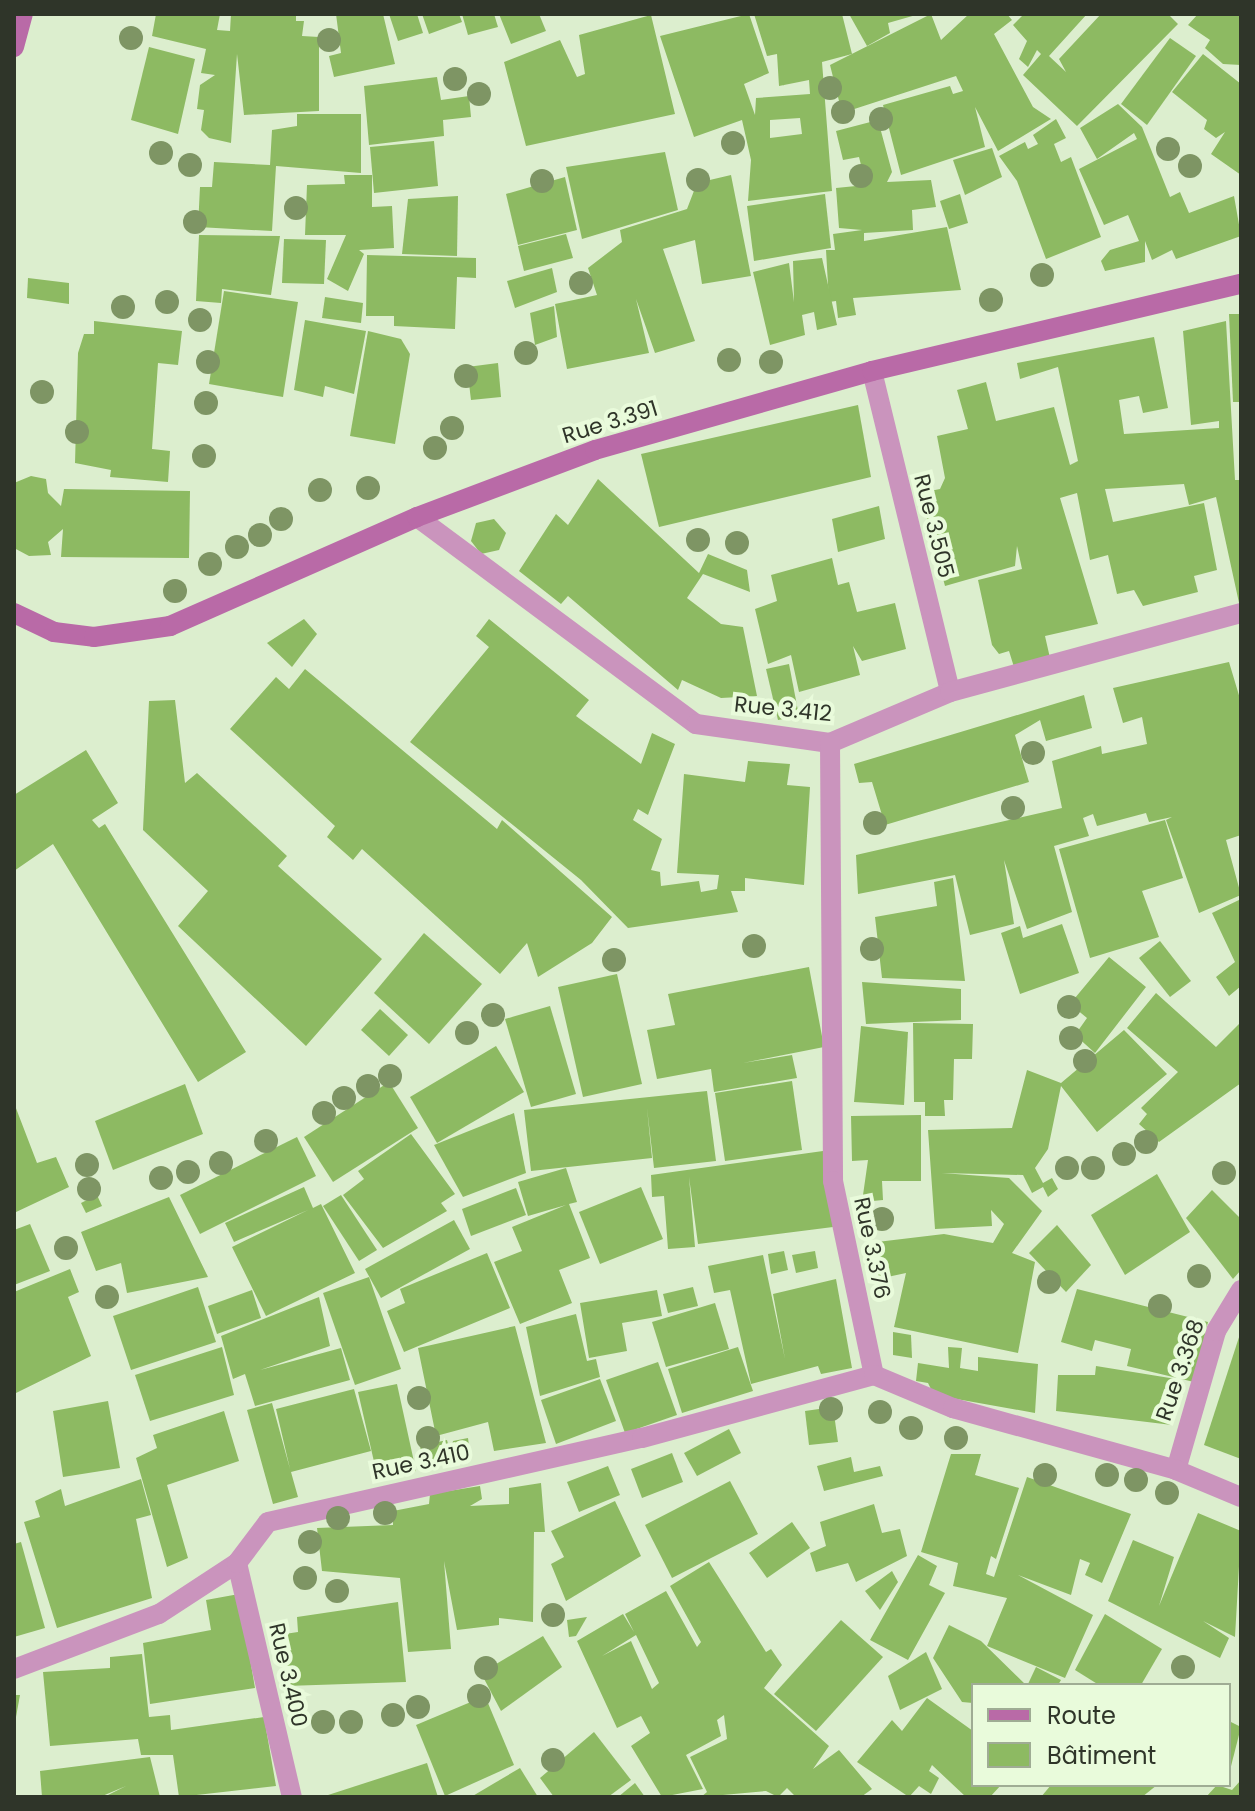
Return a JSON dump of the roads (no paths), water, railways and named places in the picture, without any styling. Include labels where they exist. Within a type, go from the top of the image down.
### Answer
[{"type":"main road","points":[[14,47],[23,14]]},
{"type":"main road","name":"Rue 3.391","points":[[14,613],[54,632],[94,637],[170,626],[417,517],[595,450],[872,371],[1241,284]]},
{"type":"street","name":"Rue 3.505","points":[[872,371],[950,692]]},
{"type":"street","name":"Rue 3.412","points":[[417,517],[696,724],[830,743],[950,692],[1241,613]]},
{"type":"street","name":"Rue 3.376","points":[[830,743],[833,1181],[874,1375]]},
{"type":"street","name":"Rue 3.368","points":[[1176,1470],[1216,1331],[1241,1290]]},
{"type":"street","points":[[874,1375],[953,1408],[1176,1470],[1241,1497]]},
{"type":"street","name":"Rue 3.410","points":[[14,1669],[159,1614],[237,1563],[268,1522],[642,1438],[874,1375]]},
{"type":"street","name":"Rue 3.400","points":[[237,1563],[292,1797]]}]
